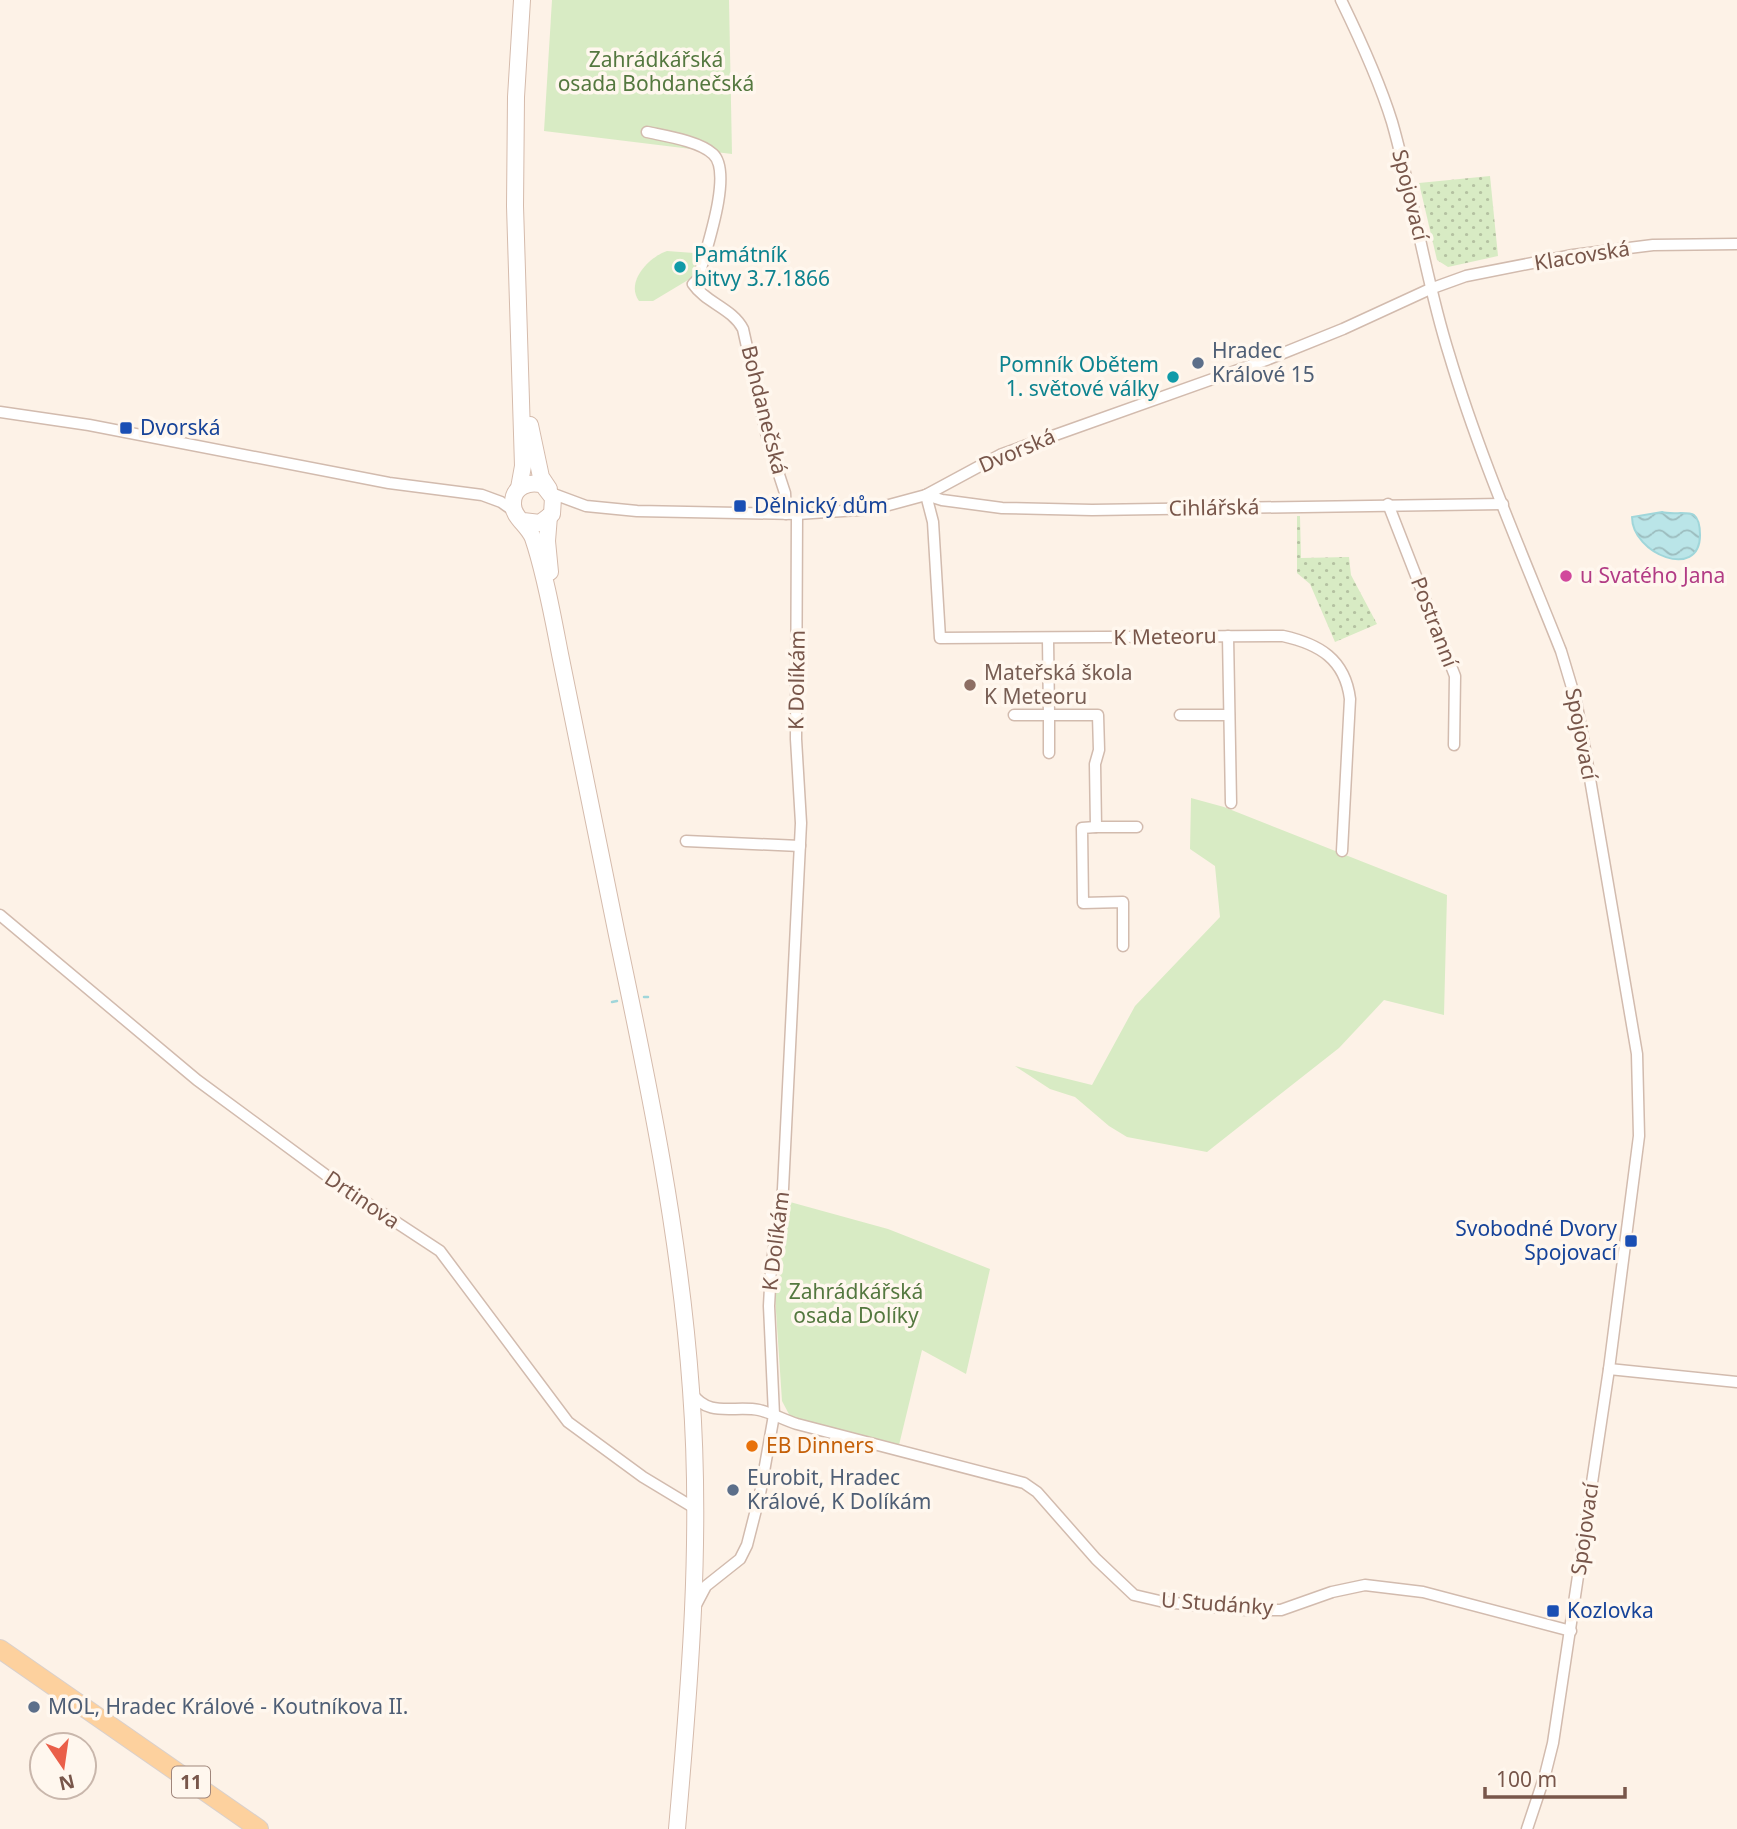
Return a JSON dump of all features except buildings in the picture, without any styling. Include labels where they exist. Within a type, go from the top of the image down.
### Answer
[{"type":"main road","points":[[522,0],[516,118],[516,273],[523,466],[519,489],[513,501],[533,538],[555,631],[647,1075],[668,1187],[681,1284],[691,1392],[696,1509],[694,1612],[677,1829]]},
{"type":"main road","points":[[521,371],[541,477],[554,502],[547,541],[555,631]]},
{"type":"main road","name":"Dvorská","points":[[519,489],[531,483],[543,485],[550,491]]},
{"type":"main road","name":"Dvorská","points":[[519,516],[540,523],[550,515]]},
{"type":"main road","name":"11","points":[[0,1649],[259,1829]]},
{"type":"street","name":"Spojovací","points":[[1341,0],[1372,67],[1391,121],[1422,242],[1430,289],[1462,396],[1561,651],[1576,701],[1637,1054],[1639,1136],[1609,1370],[1561,1688],[1545,1775],[1527,1829]]},
{"type":"street","name":"Bohdanečská","points":[[647,132],[673,137],[702,148],[714,154],[719,162],[721,179],[716,213],[698,279],[693,284],[698,291],[732,314],[743,330],[768,441],[792,514]]},
{"type":"street","name":"Klacovská","points":[[1430,289],[1466,276],[1573,255],[1653,246],[1737,244]]},
{"type":"street","name":"Dvorská","points":[[550,491],[586,506],[637,511],[792,514],[859,512],[898,504],[926,495],[1002,454],[1266,360],[1343,329],[1430,289]]},
{"type":"street","name":"Dvorská","points":[[0,412],[89,425],[390,483],[482,495],[502,502],[519,516]]},
{"type":"street","name":"Dvorská","points":[[482,495],[519,489]]},
{"type":"street","name":"Cihlářská","points":[[926,495],[942,500],[1002,508],[1092,510],[1503,504]]},
{"type":"street","name":"K Meteoru","points":[[926,495],[933,522],[940,638],[1283,636],[1304,640],[1332,657],[1349,689],[1350,699],[1342,851]]},
{"type":"street","name":"Postranní","points":[[1388,504],[1455,676],[1454,745]]},
{"type":"street","name":"Dvorská","points":[[550,515],[586,506]]},
{"type":"street","name":"K Dolíkám","points":[[694,1612],[706,1586],[740,1559],[747,1545],[760,1494],[774,1415],[769,1306],[771,1268],[783,1189],[801,823],[796,739],[792,514]]},
{"type":"street","points":[[1228,636],[1231,803]]},
{"type":"street","points":[[1048,639],[1049,753]]},
{"type":"street","points":[[1014,715],[1098,715],[1099,750],[1095,764],[1096,827]]},
{"type":"street","points":[[1180,715],[1230,715]]},
{"type":"street","points":[[1083,903],[1082,828],[1138,827]]},
{"type":"street","points":[[686,841],[800,846]]},
{"type":"street","points":[[1074,912],[1083,903],[1123,902],[1123,946]]},
{"type":"street","name":"Drtinova","points":[[0,915],[197,1080],[338,1184],[440,1251],[568,1422],[643,1478],[696,1509]]},
{"type":"street","points":[[1609,1370],[1737,1382]]},
{"type":"street","name":"U Studánky","points":[[691,1392],[698,1401],[712,1409],[756,1410],[797,1424],[1024,1483],[1037,1492],[1096,1559],[1134,1594],[1164,1602],[1219,1608],[1281,1610],[1332,1592],[1365,1585],[1423,1592],[1571,1631]]},
{"type":"green space","name":"Zahrádkářská osada Bohdanečská","points":[[552,0],[729,0],[732,154],[544,131]]},
{"type":"green space","points":[[1490,176],[1498,256],[1448,267],[1437,260],[1419,183]]},
{"type":"green space","points":[[667,251],[694,253],[698,261],[693,277],[653,301],[639,301],[635,294],[637,278],[647,264]]},
{"type":"green space","points":[[1297,516],[1300,516],[1301,558],[1349,557],[1351,575],[1377,624],[1335,642],[1310,584],[1297,573]]},
{"type":"green space","points":[[1191,798],[1224,807],[1447,895],[1444,1015],[1384,1000],[1339,1048],[1207,1152],[1127,1137],[1109,1126],[1075,1097],[1050,1089],[1015,1066],[1092,1085],[1135,1006],[1220,917],[1215,866],[1190,849]]},
{"type":"green space","name":"Zahrádkářská osada Dolíky","points":[[790,1202],[888,1229],[990,1269],[966,1374],[922,1350],[899,1445],[791,1418],[782,1401],[775,1296]]},
{"type":"water","points":[[1662,512],[1692,514],[1697,519],[1700,535],[1697,549],[1689,557],[1666,557],[1654,551],[1643,542],[1635,530],[1632,517]]},
{"type":"waterway","points":[[612,1002],[617,1001]]},
{"type":"place","name":"Památník bitvy 3.7.1866","points":[[680,267]]},
{"type":"place","name":"Hradec Králové 15","points":[[1198,363]]},
{"type":"place","name":"Pomník Obětem 1. světové války","points":[[1173,377]]},
{"type":"place","name":"Dvorská","points":[[126,428]]},
{"type":"place","name":"Dělnický dům","points":[[740,506]]},
{"type":"place","name":"u Svatého Jana","points":[[1566,576]]},
{"type":"place","name":"Mateřská škola K Meteoru","points":[[970,685]]},
{"type":"place","name":"Svobodné Dvory Spojovací","points":[[1631,1241]]},
{"type":"place","name":"EB Dinners","points":[[752,1446]]},
{"type":"place","name":"Eurobit, Hradec Králové, K Dolíkám","points":[[733,1490]]},
{"type":"place","name":"Kozlovka","points":[[1553,1611]]},
{"type":"place","name":"MOL, Hradec Králové - Koutníkova II.","points":[[34,1707]]}]
